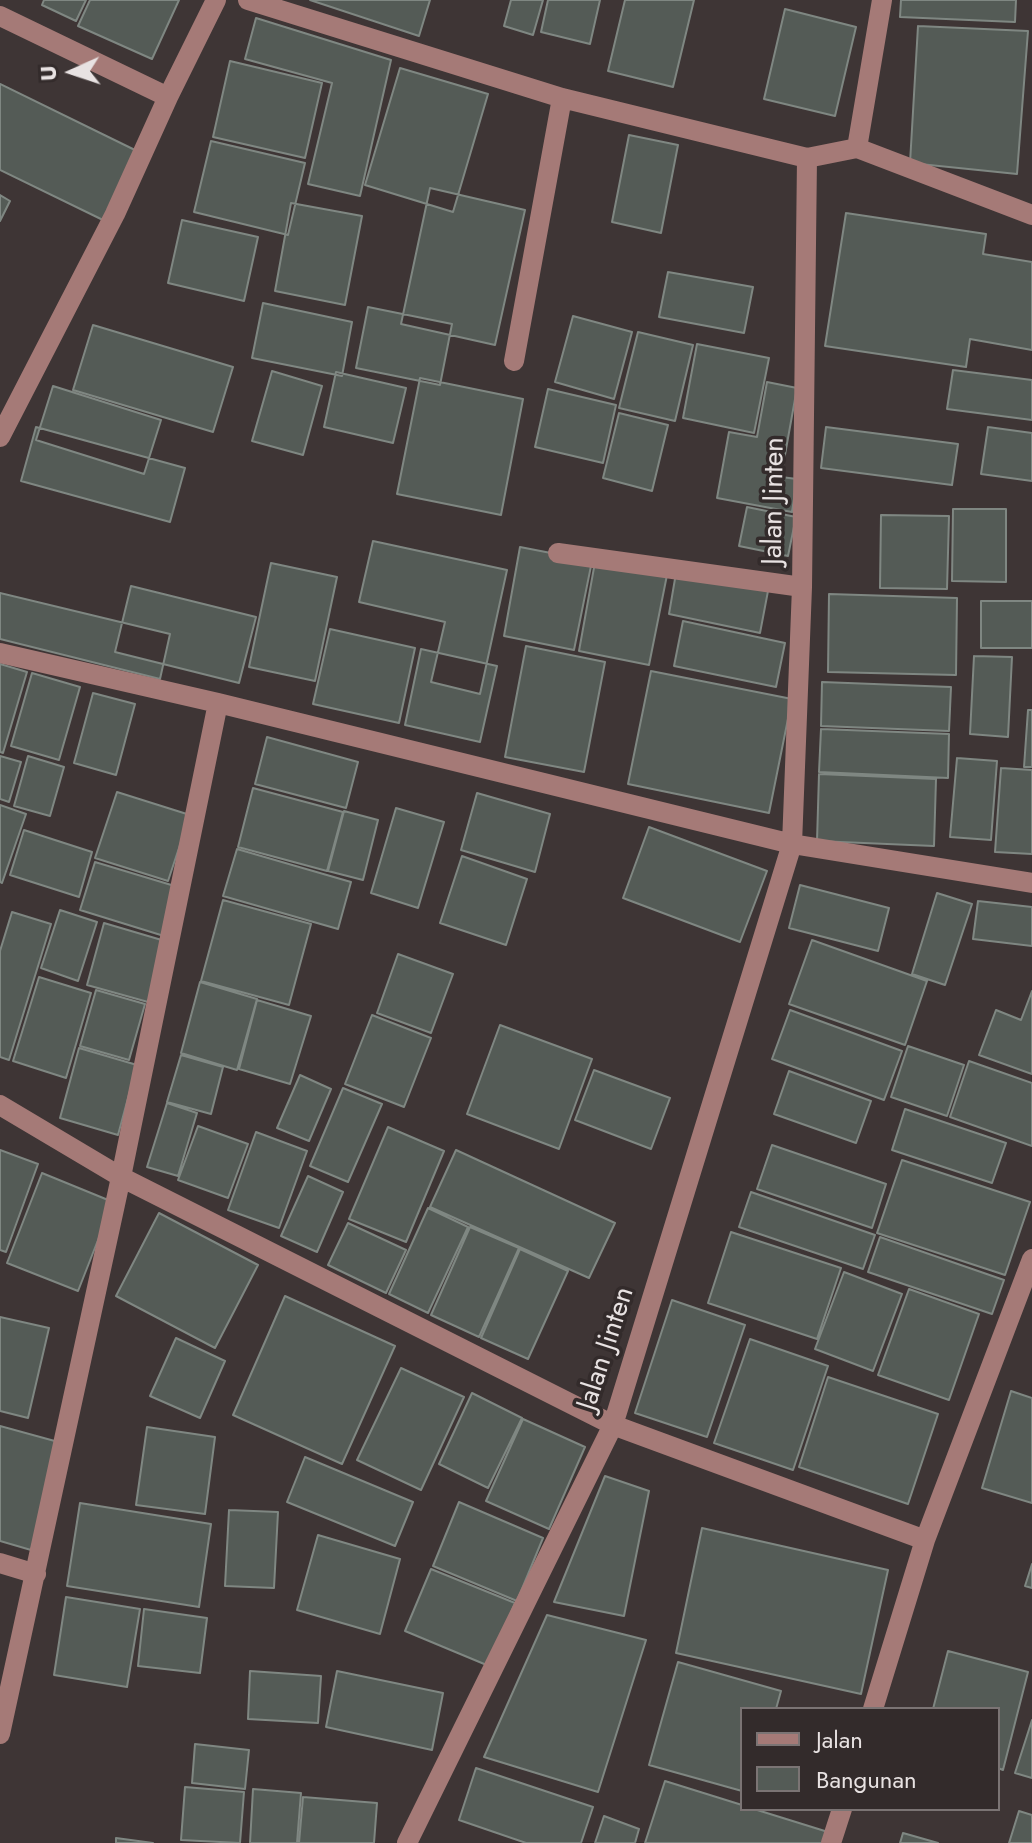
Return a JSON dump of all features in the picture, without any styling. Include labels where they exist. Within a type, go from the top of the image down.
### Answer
[{"type":"street","points":[[0,437],[115,214],[216,0]]},
{"type":"street","points":[[248,0],[562,98],[807,158],[857,148],[1032,215]]},
{"type":"street","points":[[857,148],[882,0]]},
{"type":"street","points":[[0,16],[168,97]]},
{"type":"street","points":[[514,361],[562,98]]},
{"type":"street","name":"Jalan Jinten","points":[[407,1843],[613,1425],[792,844],[802,587],[807,158]]},
{"type":"street","points":[[558,553],[802,587]]},
{"type":"street","points":[[0,653],[218,703],[792,844],[1032,883]]},
{"type":"street","points":[[0,1734],[121,1177],[218,703]]},
{"type":"street","points":[[0,1105],[121,1177],[613,1425],[925,1540]]},
{"type":"street","points":[[874,1707],[925,1540],[1032,1259]]},
{"type":"street","points":[[0,1563],[36,1574]]},
{"type":"street","points":[[831,1843],[841,1811]]},
{"type":"building","points":[[44,0],[86,0],[76,21],[42,5]]},
{"type":"building","points":[[90,0],[179,0],[152,59],[78,26]]},
{"type":"building","points":[[310,0],[430,0],[419,36]]},
{"type":"building","points":[[511,0],[543,0],[533,35],[504,26]]},
{"type":"building","points":[[548,0],[600,0],[590,44],[541,32]]},
{"type":"building","points":[[625,0],[694,0],[673,87],[608,71]]},
{"type":"building","points":[[901,0],[1016,0],[1015,22],[900,17]]},
{"type":"building","points":[[785,9],[856,27],[835,116],[764,99]]},
{"type":"building","points":[[256,18],[391,60],[360,196],[308,184],[332,83],[245,59]]},
{"type":"building","points":[[918,26],[1028,31],[1017,174],[910,163]]},
{"type":"building","points":[[230,61],[322,83],[305,158],[213,137]]},
{"type":"building","points":[[400,68],[488,94],[453,212],[365,185]]},
{"type":"building","points":[[0,84],[139,152],[105,221],[0,170]]},
{"type":"building","points":[[629,135],[678,145],[661,233],[612,222]]},
{"type":"building","points":[[211,141],[305,163],[288,235],[194,212]]},
{"type":"building","points":[[430,188],[525,210],[495,345],[401,324]]},
{"type":"building","points":[[0,195],[10,201],[0,221]]},
{"type":"building","points":[[291,203],[362,216],[345,305],[275,291]]},
{"type":"building","points":[[846,213],[986,234],[983,254],[1032,262],[1032,350],[970,339],[966,367],[825,346]]},
{"type":"building","points":[[182,220],[258,237],[244,301],[168,283]]},
{"type":"building","points":[[668,272],[753,287],[744,333],[659,317]]},
{"type":"building","points":[[263,303],[352,322],[342,376],[252,358]]},
{"type":"building","points":[[368,307],[452,324],[440,385],[356,368]]},
{"type":"building","points":[[573,316],[632,332],[614,399],[555,382]]},
{"type":"building","points":[[93,325],[233,367],[213,432],[73,390]]},
{"type":"building","points":[[638,332],[693,345],[675,421],[619,408]]},
{"type":"building","points":[[697,344],[769,358],[754,433],[683,418]]},
{"type":"building","points":[[953,370],[1032,380],[1032,420],[947,409]]},
{"type":"building","points":[[272,371],[322,386],[303,455],[252,441]]},
{"type":"building","points":[[336,372],[406,388],[393,443],[324,427]]},
{"type":"building","points":[[420,378],[523,399],[501,515],[397,494]]},
{"type":"building","points":[[767,382],[797,388],[781,477],[797,479],[792,512],[717,498],[729,432],[757,437]]},
{"type":"building","points":[[53,386],[161,420],[144,474],[36,440]]},
{"type":"building","points":[[548,389],[616,405],[603,463],[535,447]]},
{"type":"building","points":[[619,413],[668,425],[652,491],[603,478]]},
{"type":"building","points":[[36,427],[185,468],[170,522],[21,481]]},
{"type":"building","points":[[826,427],[958,444],[952,485],[821,468]]},
{"type":"building","points":[[988,427],[1032,433],[1032,481],[981,474]]},
{"type":"building","points":[[747,507],[796,517],[788,556],[739,546]]},
{"type":"building","points":[[953,509],[1006,509],[1006,582],[952,581]]},
{"type":"building","points":[[881,515],[949,516],[947,589],[880,588]]},
{"type":"building","points":[[373,541],[507,570],[480,694],[431,682],[445,622],[359,602]]},
{"type":"building","points":[[520,547],[592,561],[574,650],[504,636]]},
{"type":"building","points":[[595,562],[667,575],[649,665],[579,651]]},
{"type":"building","points":[[271,563],[337,577],[315,681],[249,667]]},
{"type":"building","points":[[676,573],[768,591],[760,633],[669,614]]},
{"type":"building","points":[[131,586],[256,617],[239,683],[115,652]]},
{"type":"building","points":[[0,593],[170,634],[160,679],[0,639]]},
{"type":"building","points":[[829,594],[957,598],[956,675],[828,672]]},
{"type":"building","points":[[981,601],[1032,601],[1032,648],[981,648]]},
{"type":"building","points":[[683,621],[785,643],[776,687],[674,666]]},
{"type":"building","points":[[330,629],[415,648],[399,723],[313,704]]},
{"type":"building","points":[[526,646],[605,662],[584,772],[505,757]]},
{"type":"building","points":[[421,649],[497,666],[480,742],[405,725]]},
{"type":"building","points":[[974,656],[1012,657],[1008,737],[970,734]]},
{"type":"building","points":[[0,664],[27,672],[3,753],[0,752]]},
{"type":"building","points":[[651,671],[792,699],[769,813],[628,784]]},
{"type":"building","points":[[32,673],[80,687],[59,760],[11,746]]},
{"type":"building","points":[[822,682],[951,687],[949,731],[821,726]]},
{"type":"building","points":[[93,693],[135,704],[116,775],[74,763]]},
{"type":"building","points":[[1028,710],[1032,710],[1032,767],[1024,767]]},
{"type":"building","points":[[821,729],[949,734],[948,778],[819,772]]},
{"type":"building","points":[[267,737],[358,762],[346,808],[255,784]]},
{"type":"building","points":[[0,756],[21,762],[9,802],[0,799]]},
{"type":"building","points":[[28,756],[64,767],[50,816],[14,806]]},
{"type":"building","points":[[957,758],[997,761],[991,840],[950,837]]},
{"type":"building","points":[[1001,768],[1032,770],[1032,854],[995,852]]},
{"type":"building","points":[[819,774],[936,779],[934,846],[817,841]]},
{"type":"building","points":[[253,788],[343,812],[327,871],[238,847]]},
{"type":"building","points":[[117,792],[190,815],[168,881],[95,858]]},
{"type":"building","points":[[477,793],[550,814],[535,872],[461,850]]},
{"type":"building","points":[[0,805],[26,814],[2,883],[0,882]]},
{"type":"building","points":[[396,808],[444,822],[418,908],[371,893]]},
{"type":"building","points":[[344,811],[378,820],[363,880],[328,871]]},
{"type":"building","points":[[649,827],[767,871],[740,942],[623,898]]},
{"type":"building","points":[[24,830],[92,852],[79,897],[10,875]]},
{"type":"building","points":[[237,849],[351,882],[338,929],[223,896]]},
{"type":"building","points":[[462,856],[527,879],[506,945],[440,923]]},
{"type":"building","points":[[95,862],[178,887],[164,936],[80,910]]},
{"type":"building","points":[[800,885],[889,908],[878,951],[789,928]]},
{"type":"building","points":[[937,893],[972,904],[945,985],[912,974]]},
{"type":"building","points":[[223,900],[311,924],[289,1005],[201,981]]},
{"type":"building","points":[[978,901],[1032,907],[1032,946],[973,939]]},
{"type":"building","points":[[60,910],[97,922],[78,981],[41,968]]},
{"type":"building","points":[[12,912],[51,924],[9,1060],[0,1057],[0,951]]},
{"type":"building","points":[[104,923],[165,941],[148,1002],[87,985]]},
{"type":"building","points":[[812,940],[927,981],[905,1045],[789,1004]]},
{"type":"building","points":[[398,954],[453,974],[431,1033],[377,1013]]},
{"type":"building","points":[[39,977],[91,993],[66,1078],[13,1061]]},
{"type":"building","points":[[200,982],[257,999],[237,1070],[181,1053]]},
{"type":"building","points":[[96,990],[145,1004],[129,1060],[80,1046]]},
{"type":"building","points":[[1032,991],[1032,1074],[979,1055],[996,1010],[1021,1020]]},
{"type":"building","points":[[257,1000],[311,1016],[290,1084],[239,1069]]},
{"type":"building","points":[[790,1010],[902,1051],[884,1100],[772,1059]]},
{"type":"building","points":[[372,1015],[431,1038],[404,1107],[345,1084]]},
{"type":"building","points":[[500,1025],[592,1059],[559,1149],[467,1114]]},
{"type":"building","points":[[908,1046],[964,1065],[947,1116],[891,1097]]},
{"type":"building","points":[[79,1048],[137,1065],[118,1135],[60,1118]]},
{"type":"building","points":[[181,1055],[223,1067],[211,1114],[167,1102]]},
{"type":"building","points":[[969,1061],[1032,1083],[1032,1146],[950,1117]]},
{"type":"building","points":[[594,1070],[670,1098],[651,1149],[575,1120]]},
{"type":"building","points":[[789,1071],[871,1101],[856,1143],[774,1114]]},
{"type":"building","points":[[300,1075],[331,1089],[309,1141],[277,1128]]},
{"type":"building","points":[[343,1088],[382,1104],[348,1182],[310,1166]]},
{"type":"building","points":[[167,1103],[197,1113],[178,1176],[147,1167]]},
{"type":"building","points":[[905,1109],[1006,1143],[992,1183],[892,1150]]},
{"type":"building","points":[[198,1126],[248,1144],[228,1198],[178,1180]]},
{"type":"building","points":[[388,1127],[444,1151],[406,1242],[349,1219]]},
{"type":"building","points":[[256,1132],[307,1151],[279,1228],[228,1210]]},
{"type":"building","points":[[772,1145],[886,1184],[872,1228],[757,1189]]},
{"type":"building","points":[[0,1150],[38,1164],[6,1252],[0,1250]]},
{"type":"building","points":[[456,1150],[615,1223],[589,1278],[430,1207]]},
{"type":"building","points":[[902,1160],[1030,1202],[1005,1275],[877,1233]]},
{"type":"building","points":[[42,1173],[113,1202],[78,1291],[7,1263]]},
{"type":"building","points":[[308,1176],[343,1192],[317,1252],[281,1236]]},
{"type":"building","points":[[751,1192],[875,1235],[863,1269],[739,1227]]},
{"type":"building","points":[[428,1208],[468,1227],[428,1313],[389,1294]]},
{"type":"building","points":[[159,1213],[258,1265],[215,1348],[116,1296]]},
{"type":"building","points":[[348,1223],[406,1250],[386,1293],[328,1265]]},
{"type":"building","points":[[470,1227],[519,1248],[479,1337],[431,1315]]},
{"type":"building","points":[[731,1232],[841,1268],[817,1339],[708,1303]]},
{"type":"building","points":[[880,1237],[1004,1280],[992,1314],[868,1272]]},
{"type":"building","points":[[520,1249],[568,1271],[528,1359],[481,1338]]},
{"type":"building","points":[[844,1272],[902,1294],[873,1371],[815,1349]]},
{"type":"building","points":[[909,1289],[979,1314],[949,1400],[878,1375]]},
{"type":"building","points":[[285,1296],[395,1346],[342,1464],[233,1415]]},
{"type":"building","points":[[672,1300],[745,1325],[707,1437],[635,1413]]},
{"type":"building","points":[[0,1317],[49,1328],[28,1418],[0,1411]]},
{"type":"building","points":[[176,1338],[225,1361],[200,1418],[150,1396]]},
{"type":"building","points":[[750,1339],[828,1366],[793,1470],[714,1443]]},
{"type":"building","points":[[401,1368],[464,1397],[421,1490],[357,1460]]},
{"type":"building","points":[[828,1377],[938,1414],[908,1504],[799,1467]]},
{"type":"building","points":[[1011,1391],[1032,1398],[1032,1503],[982,1488]]},
{"type":"building","points":[[472,1393],[522,1418],[488,1488],[439,1464]]},
{"type":"building","points":[[523,1419],[585,1447],[549,1529],[486,1501]]},
{"type":"building","points":[[0,1426],[62,1443],[31,1550],[0,1541]]},
{"type":"building","points":[[147,1427],[215,1437],[205,1514],[136,1505]]},
{"type":"building","points":[[305,1457],[413,1502],[395,1546],[287,1502]]},
{"type":"building","points":[[605,1476],[649,1491],[624,1616],[554,1602]]},
{"type":"building","points":[[459,1502],[543,1538],[517,1601],[433,1566]]},
{"type":"building","points":[[80,1503],[211,1524],[199,1607],[67,1586]]},
{"type":"building","points":[[229,1510],[278,1512],[274,1588],[225,1586]]},
{"type":"building","points":[[702,1528],[888,1570],[861,1694],[676,1653]]},
{"type":"building","points":[[318,1535],[400,1559],[380,1634],[297,1610]]},
{"type":"building","points":[[1032,1564],[1032,1588],[1025,1586]]},
{"type":"building","points":[[431,1569],[515,1603],[489,1666],[405,1631]]},
{"type":"building","points":[[66,1597],[140,1609],[127,1687],[54,1675]]},
{"type":"building","points":[[144,1609],[207,1618],[200,1673],[138,1666]]},
{"type":"building","points":[[547,1615],[646,1640],[598,1792],[484,1757]]},
{"type":"building","points":[[948,1651],[1028,1672],[1003,1770],[1000,1769],[1000,1707],[934,1707]]},
{"type":"building","points":[[678,1662],[781,1691],[777,1707],[740,1707],[740,1790],[649,1765]]},
{"type":"building","points":[[250,1671],[321,1676],[318,1723],[248,1719]]},
{"type":"building","points":[[337,1671],[443,1693],[432,1750],[326,1727]]},
{"type":"building","points":[[1032,1720],[1032,1778],[1015,1773]]},
{"type":"building","points":[[195,1744],[249,1750],[245,1789],[192,1783]]},
{"type":"building","points":[[476,1768],[593,1807],[581,1843],[526,1843],[459,1820]]},
{"type":"building","points":[[665,1781],[740,1804],[740,1811],[760,1811],[828,1832],[825,1843],[645,1843]]},
{"type":"building","points":[[185,1787],[244,1792],[240,1843],[181,1840]]},
{"type":"building","points":[[253,1789],[301,1793],[297,1843],[250,1843]]},
{"type":"building","points":[[303,1797],[377,1803],[374,1843],[299,1843]]},
{"type":"building","points":[[1019,1811],[1032,1815],[1032,1843],[1009,1843]]},
{"type":"building","points":[[604,1816],[639,1829],[635,1843],[595,1843]]},
{"type":"building","points":[[903,1833],[938,1843],[900,1843]]},
{"type":"building","points":[[116,1838],[153,1843],[116,1843]]}]
